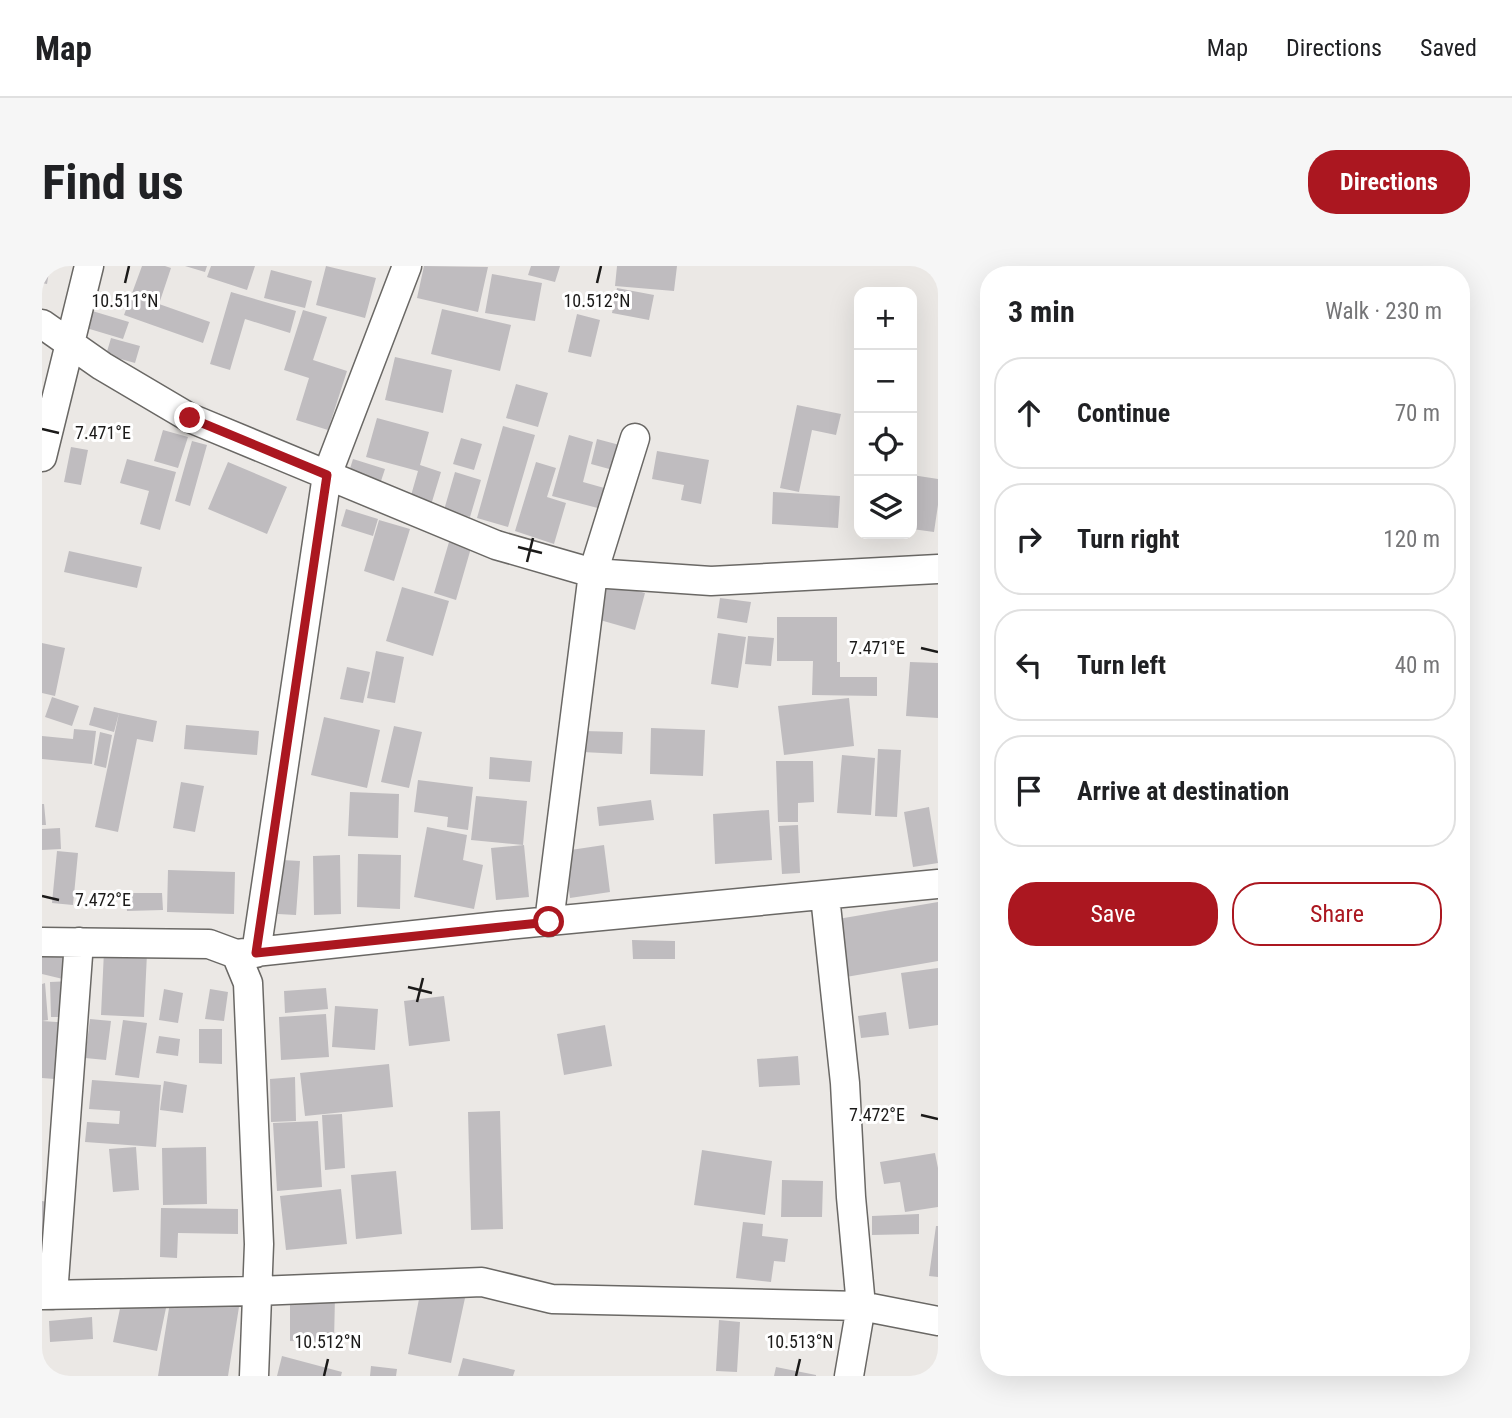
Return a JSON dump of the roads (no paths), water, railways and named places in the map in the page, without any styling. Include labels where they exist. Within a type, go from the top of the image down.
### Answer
[{"type":"street","points":[[42,457],[68,342],[89,266]]},
{"type":"street","points":[[254,1376],[259,1244],[246,954],[327,475],[407,266]]},
{"type":"street","points":[[42,324],[102,366],[190,418],[496,545],[593,573],[711,581],[938,569]]},
{"type":"street","points":[[549,922],[593,573],[635,438]]},
{"type":"street","points":[[42,942],[209,944],[246,954],[938,884]]},
{"type":"street","points":[[825,896],[845,1083],[851,1197],[861,1306],[849,1376]]},
{"type":"street","points":[[79,942],[48,1295],[257,1291],[482,1282],[552,1299],[861,1306],[938,1321]]}]
